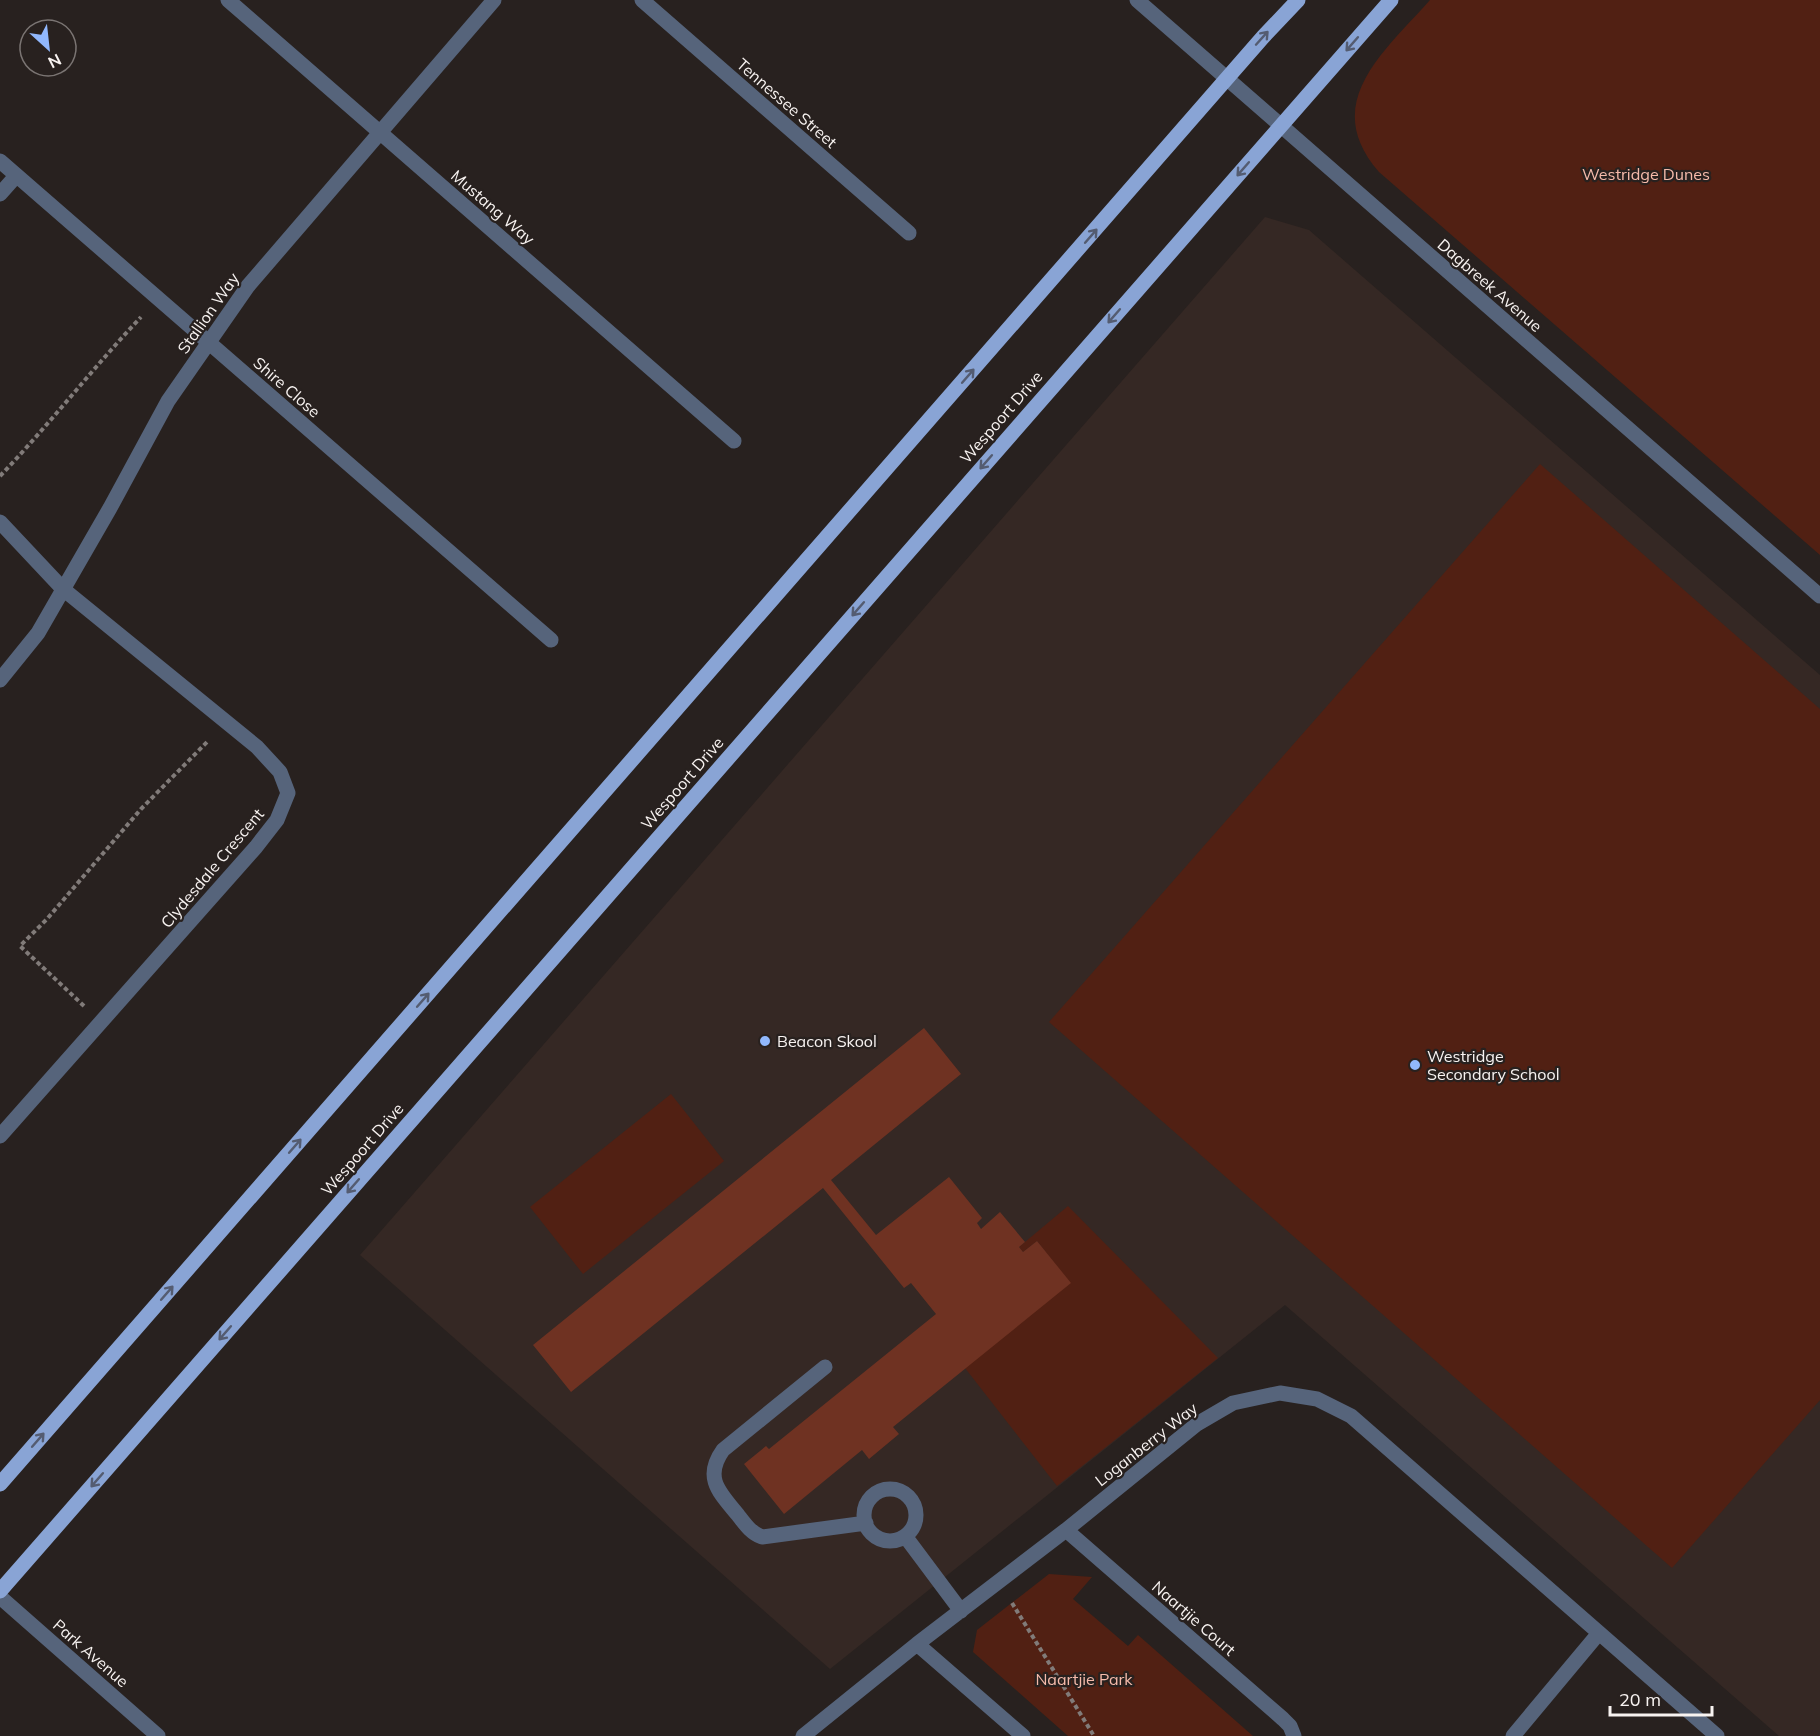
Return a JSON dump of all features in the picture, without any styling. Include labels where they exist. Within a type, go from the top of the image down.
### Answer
[{"type":"main road","points":[[0,1484],[1298,0]]},
{"type":"main road","name":"Wespoort Drive","points":[[0,1591],[1391,0]]},
{"type":"street","name":"Mustang Way","points":[[228,0],[734,441]]},
{"type":"street","name":"Stallion Way","points":[[0,680],[38,633],[168,401],[248,286],[494,0]]},
{"type":"street","name":"Tennessee Street","points":[[642,0],[909,233]]},
{"type":"street","name":"Dagbreek Avenue","points":[[1137,0],[1820,596]]},
{"type":"street","name":"Shire Close","points":[[0,161],[551,640]]},
{"type":"street","points":[[0,194],[16,176]]},
{"type":"street","name":"Clydesdale Crescent","points":[[0,522],[63,589],[257,747],[280,772],[288,793],[277,820],[256,847],[0,1136]]},
{"type":"street","points":[[825,1367],[723,1450],[716,1460],[714,1469],[717,1489],[752,1532],[762,1537],[866,1523]]},
{"type":"street","name":"Loganberry Way","points":[[803,1736],[1197,1424],[1233,1403],[1280,1393],[1317,1399],[1351,1416],[1717,1736]]},
{"type":"street","points":[[888,1489],[900,1491],[909,1497],[915,1507],[916,1518],[912,1529],[905,1536],[893,1541],[881,1539],[871,1533],[864,1512],[868,1501],[877,1493],[888,1489]]},
{"type":"street","name":"Naartjie Court","points":[[1066,1530],[1283,1719],[1294,1736]]},
{"type":"street","points":[[905,1536],[961,1611]]},
{"type":"street","name":"Park Avenue","points":[[0,1598],[158,1736]]},
{"type":"street","points":[[1513,1736],[1599,1633]]},
{"type":"street","points":[[917,1644],[1023,1736]]},
{"type":"path","points":[[0,476],[39,436],[113,347],[158,299]]},
{"type":"path","points":[[101,1022],[20,946],[141,809],[226,722]]},
{"type":"path","points":[[1018,1595],[1011,1605],[1094,1736]]},
{"type":"shaded area","name":"Westridge Secondary School","points":[[1265,217],[1309,230],[1820,675],[1820,1736],[1779,1736],[1285,1305],[830,1669],[360,1255]]},
{"type":"green space","name":"Westridge Dunes","points":[[1430,0],[1820,0],[1820,555],[1379,172],[1362,147],[1355,123],[1357,101],[1365,80],[1378,59]]},
{"type":"green space","points":[[1540,464],[1820,709],[1820,1400],[1672,1568],[1049,1022]]},
{"type":"green space","points":[[671,1094],[724,1161],[583,1274],[530,1207]]},
{"type":"green space","points":[[1068,1206],[1218,1358],[1057,1486],[965,1368],[1070,1283],[1037,1241],[1023,1252],[1019,1247]]},
{"type":"green space","name":"Naartjie Park","points":[[1049,1574],[1092,1577],[1073,1599],[1128,1646],[1138,1635],[1253,1736],[1068,1736],[973,1652],[977,1630]]},
{"type":"building","points":[[924,1028],[961,1074],[831,1180],[876,1235],[949,1177],[982,1218],[977,1223],[981,1229],[1000,1212],[1025,1242],[1019,1247],[1023,1252],[1037,1241],[1071,1283],[893,1427],[899,1434],[869,1459],[862,1450],[784,1514],[744,1464],[766,1446],[769,1449],[936,1314],[911,1283],[904,1288],[823,1188],[571,1392],[533,1345]]},
{"type":"place","name":"Beacon Skool","points":[[765,1041]]},
{"type":"place","name":"Westridge Secondary School","points":[[1415,1065]]}]
